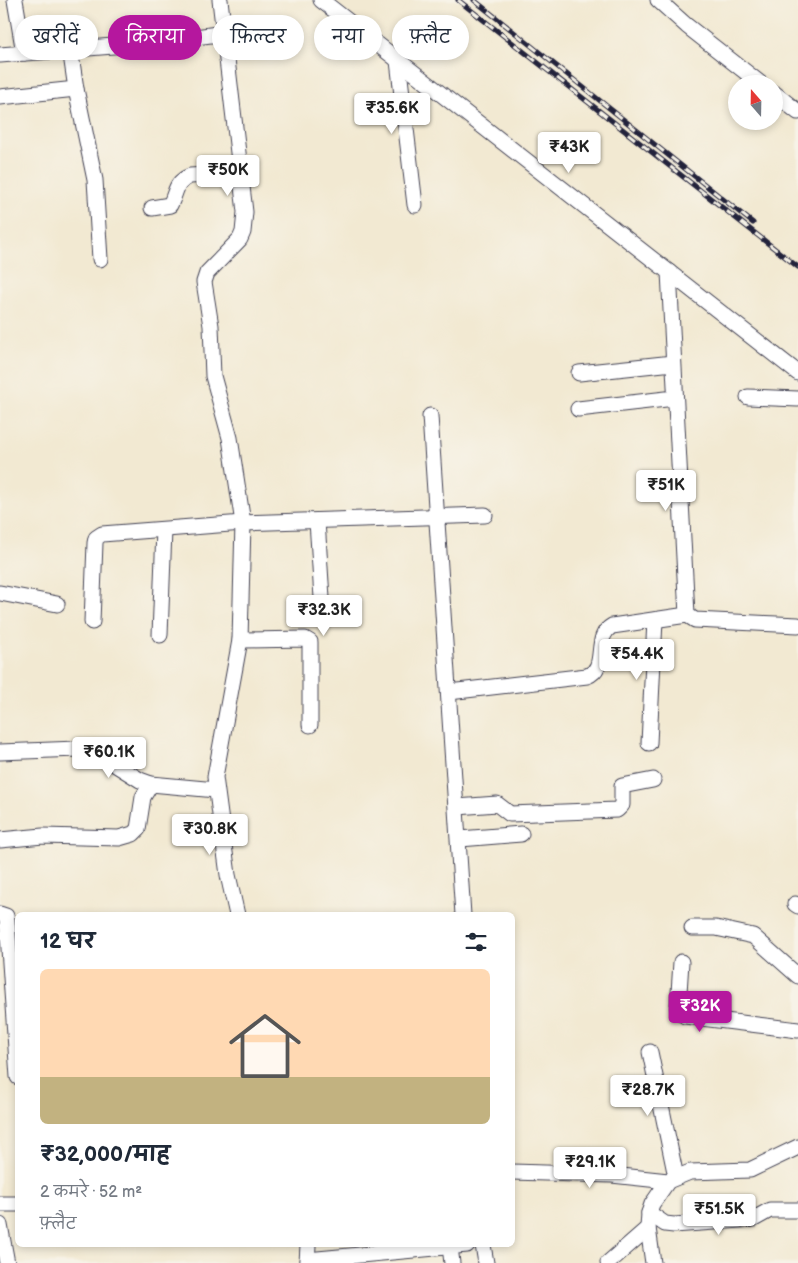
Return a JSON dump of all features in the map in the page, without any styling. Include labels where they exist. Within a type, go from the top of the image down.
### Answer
[{"type":"street","points":[[15,0],[18,15]]},
{"type":"street","points":[[220,0],[222,15]]},
{"type":"street","points":[[321,0],[798,373]]},
{"type":"street","points":[[658,0],[687,26],[750,75]]},
{"type":"street","points":[[98,46],[151,43],[212,35]]},
{"type":"street","points":[[0,55],[15,54]]},
{"type":"street","points":[[72,60],[95,180],[100,259]]},
{"type":"street","points":[[228,60],[244,212],[243,232],[240,238],[206,273],[204,282],[211,326],[213,376],[230,438],[244,523],[240,640],[215,777],[228,875],[236,912]]},
{"type":"street","points":[[398,61],[415,205]]},
{"type":"street","points":[[0,97],[76,89]]},
{"type":"street","points":[[783,97],[798,101]]},
{"type":"street","points":[[783,101],[798,112]]},
{"type":"street","points":[[152,208],[170,205],[176,186],[182,179],[190,176],[240,173]]},
{"type":"street","points":[[669,272],[687,615]]},
{"type":"street","points":[[579,372],[673,363]]},
{"type":"street","points":[[748,397],[798,399]]},
{"type":"street","points":[[578,409],[675,398]]},
{"type":"street","points":[[430,416],[464,912]]},
{"type":"street","points":[[92,622],[96,538],[102,534],[244,523],[485,515]]},
{"type":"street","points":[[318,521],[322,598]]},
{"type":"street","points":[[160,634],[164,530]]},
{"type":"street","points":[[0,593],[57,604]]},
{"type":"street","points":[[449,692],[594,674],[598,667],[603,635],[612,626],[687,615],[695,620],[798,625]]},
{"type":"street","points":[[649,743],[655,620]]},
{"type":"street","points":[[240,640],[305,640],[310,642],[310,725]]},
{"type":"street","points":[[0,752],[77,749],[103,758],[140,780],[151,784],[216,790]]},
{"type":"street","points":[[457,808],[497,804],[510,814],[617,810],[622,805],[622,786],[653,780]]},
{"type":"street","points":[[0,840],[43,836],[126,837],[138,829],[143,797],[151,784]]},
{"type":"street","points":[[460,839],[521,834]]},
{"type":"street","points":[[0,914],[6,916],[13,951],[15,1001]]},
{"type":"street","points":[[692,928],[716,928],[753,936],[798,975]]},
{"type":"street","points":[[681,962],[678,1008],[685,1016],[798,1030]]},
{"type":"street","points":[[650,1052],[672,1179]]},
{"type":"street","points":[[515,1172],[672,1179],[690,1172],[750,1170],[798,1147]]},
{"type":"street","points":[[608,1263],[648,1220],[655,1199],[672,1179]]},
{"type":"street","points":[[0,1204],[15,1204]]},
{"type":"street","points":[[648,1220],[674,1225],[754,1218],[776,1210],[798,1210]]},
{"type":"street","points":[[648,1220],[653,1263]]},
{"type":"street","points":[[0,1225],[7,1263]]},
{"type":"street","points":[[308,1247],[307,1262],[450,1247],[452,1263]]},
{"type":"street","points":[[484,1247],[486,1263]]},
{"type":"railway","points":[[458,0],[798,267]]},
{"type":"railway","points":[[474,0],[753,223]]}]
